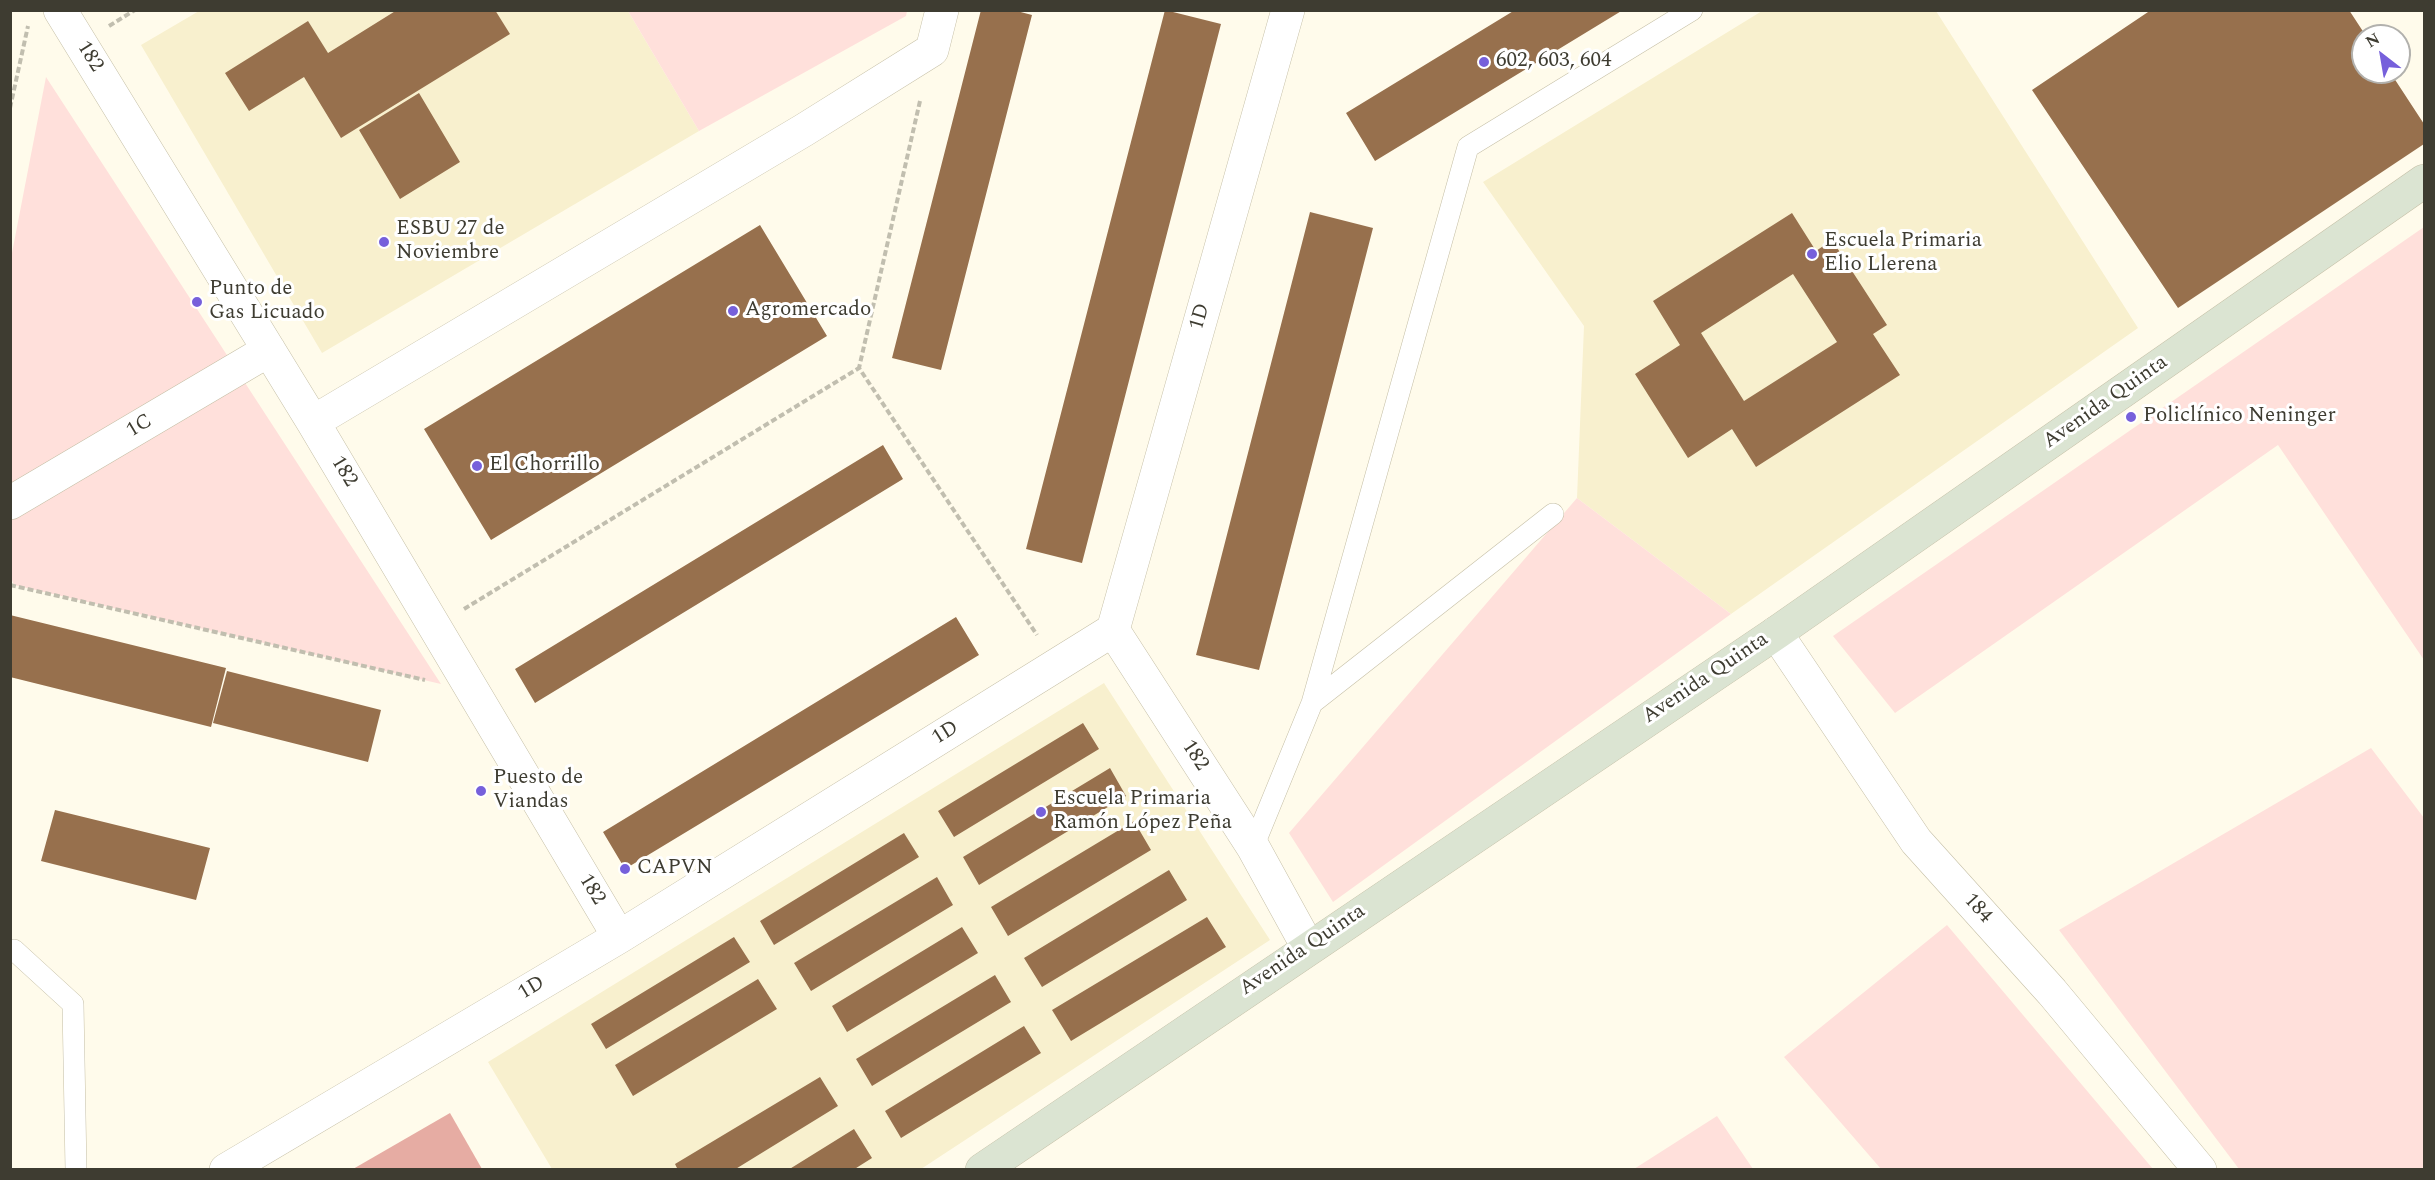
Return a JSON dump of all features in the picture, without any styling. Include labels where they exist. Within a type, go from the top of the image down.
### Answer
[{"type":"main road","name":"Avenida Quinta","points":[[982,1170],[1308,947],[1776,633],[2424,181]]},
{"type":"street","name":"182","points":[[60,10],[313,422],[619,937]]},
{"type":"street","points":[[313,422],[794,136],[932,51],[942,10]]},
{"type":"street","name":"1D","points":[[226,1170],[619,937],[1113,630],[1288,10]]},
{"type":"street","name":"1C","points":[[10,503],[269,350]]},
{"type":"street","name":"182","points":[[1113,630],[1253,847],[1308,947]]},
{"type":"street","name":"184","points":[[1776,633],[1916,840],[2052,992],[2200,1170]]},
{"type":"lane","points":[[1253,847],[1312,703],[1468,147],[1692,10]]},
{"type":"lane","points":[[1312,703],[1553,514]]},
{"type":"lane","points":[[10,951],[14,950],[73,1004],[75,1170]]},
{"type":"path","points":[[10,108],[29,21]]},
{"type":"path","points":[[435,626],[859,368],[932,51]]},
{"type":"path","points":[[859,368],[1057,665]]},
{"type":"path","points":[[10,585],[472,691]]},
{"type":"shaded area","name":"ESBU 27 de Noviembre","points":[[199,11],[628,11],[699,131],[322,353],[141,45]]},
{"type":"shaded area","points":[[628,11],[907,11],[906,16],[699,131]]},
{"type":"shaded area","name":"Escuela Primaria Elio Llerena","points":[[1762,11],[1936,11],[2138,328],[1731,614],[1577,498],[1584,326],[1483,182]]},
{"type":"shaded area","points":[[46,77],[441,684],[14,585],[11,578],[11,258]]},
{"type":"shaded area","points":[[2424,227],[2424,660],[2278,445],[1895,713],[1833,636]]},
{"type":"shaded area","points":[[1577,498],[1731,614],[1333,902],[1289,833]]},
{"type":"shaded area","name":"Escuela Primaria Ramón López Peña","points":[[1104,683],[1270,940],[921,1169],[552,1169],[488,1062]]},
{"type":"shaded area","points":[[2371,748],[2424,818],[2424,1169],[2239,1169],[2059,930]]},
{"type":"shaded area","points":[[1947,925],[2153,1169],[1881,1169],[1784,1057]]},
{"type":"shaded area","points":[[450,1113],[482,1169],[353,1169]]},
{"type":"shaded area","points":[[1717,1116],[1753,1169],[1634,1169]]},
{"type":"building","points":[[397,10],[495,10],[510,34],[341,138],[304,77],[249,111],[225,73],[308,21],[328,53]]},
{"type":"building","points":[[981,10],[1013,10],[1032,15],[941,370],[892,358]]},
{"type":"building","points":[[1165,10],[1221,24],[1082,563],[1026,549]]},
{"type":"building","name":"602, 603, 604","points":[[1515,10],[1623,10],[1375,161],[1346,113]]},
{"type":"building","points":[[2151,10],[2349,10],[2358,24],[2351,24],[2351,84],[2398,84],[2424,124],[2424,144],[2178,308],[2032,90]]},
{"type":"building","points":[[419,93],[460,162],[400,199],[359,130]]},
{"type":"building","points":[[1310,212],[1373,228],[1259,670],[1196,655]]},
{"type":"building","points":[[1792,213],[1816,251],[1832,240],[1887,325],[1873,334],[1900,375],[1756,467],[1732,429],[1688,458],[1635,374],[1680,345],[1653,301]],"holes":[[[1793,274],[1837,342],[1744,401],[1701,333]]]},
{"type":"building","points":[[760,225],[827,336],[491,540],[424,429]]},
{"type":"building","points":[[883,445],[903,479],[535,703],[515,669]]},
{"type":"building","points":[[10,615],[226,668],[211,727],[10,677]]},
{"type":"building","points":[[956,617],[979,655],[625,869],[603,832]]},
{"type":"building","points":[[227,671],[381,710],[368,762],[213,723]]},
{"type":"building","points":[[1083,723],[1099,749],[954,837],[938,811]]},
{"type":"building","points":[[1110,768],[1126,796],[979,885],[963,857]]},
{"type":"building","points":[[55,810],[210,848],[196,900],[41,861]]},
{"type":"building","points":[[1134,821],[1151,850],[1008,936],[991,907]]},
{"type":"building","points":[[904,833],[919,857],[774,945],[760,921]]},
{"type":"building","points":[[1169,870],[1187,900],[1042,987],[1024,958]]},
{"type":"building","points":[[937,877],[953,905],[811,991],[794,963]]},
{"type":"building","points":[[1207,917],[1226,947],[1071,1041],[1052,1010]]},
{"type":"building","points":[[962,927],[978,953],[847,1032],[832,1006]]},
{"type":"building","points":[[734,937],[750,962],[606,1049],[591,1024]]},
{"type":"building","points":[[995,975],[1011,1002],[872,1086],[856,1059]]},
{"type":"building","points":[[758,979],[777,1009],[633,1096],[615,1065]]},
{"type":"building","points":[[1024,1026],[1041,1053],[901,1138],[885,1111]]},
{"type":"building","points":[[820,1077],[838,1106],[734,1170],[678,1170],[675,1164]]},
{"type":"building","points":[[854,1129],[872,1158],[853,1170],[788,1170]]},
{"type":"place","name":"602, 603, 604","points":[[1484,62]]},
{"type":"place","name":"ESBU 27 de Noviembre","points":[[384,242]]},
{"type":"place","name":"Escuela Primaria Elio Llerena","points":[[1812,254]]},
{"type":"place","name":"Punto de Gas Licuado","points":[[197,302]]},
{"type":"place","name":"Agromercado","points":[[733,311]]},
{"type":"place","name":"Policlínico Neninger","points":[[2131,417]]},
{"type":"place","name":"El Chorrillo","points":[[477,466]]},
{"type":"place","name":"Puesto de Viandas","points":[[481,791]]},
{"type":"place","name":"Escuela Primaria Ramón López Peña","points":[[1041,812]]},
{"type":"place","name":"CAPVN","points":[[625,869]]}]
